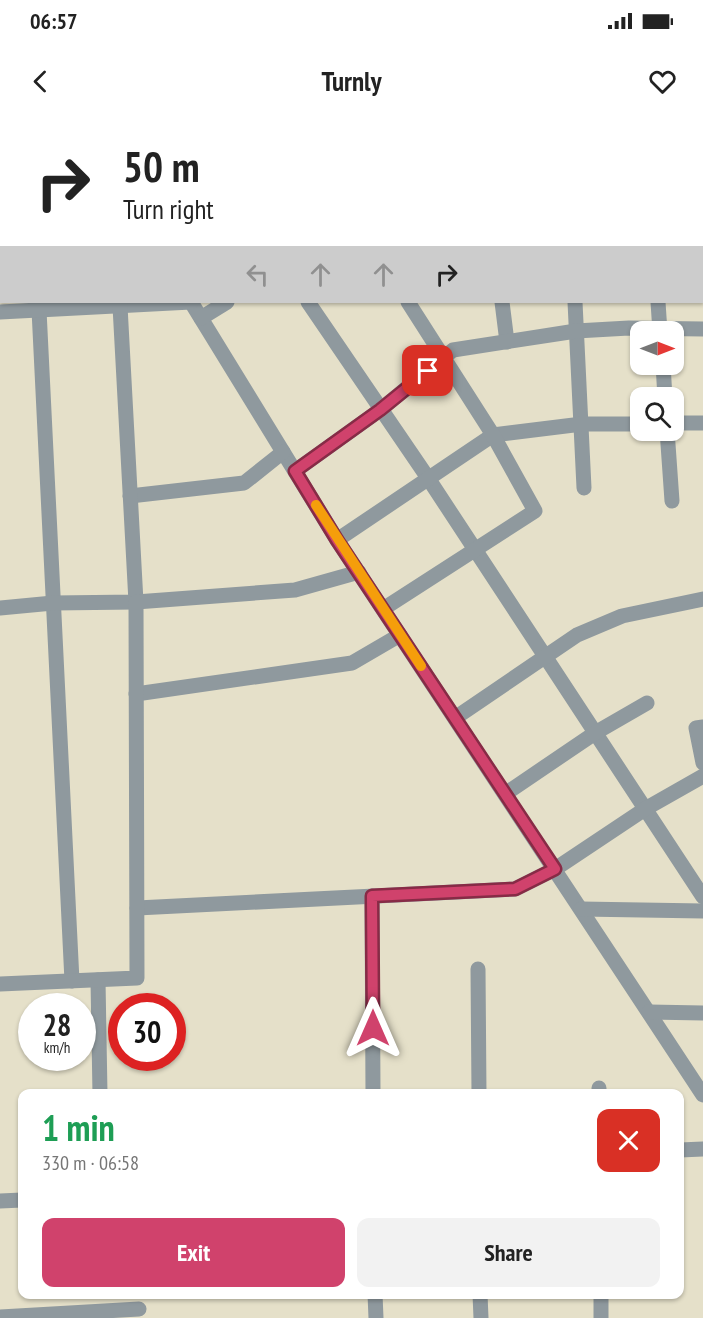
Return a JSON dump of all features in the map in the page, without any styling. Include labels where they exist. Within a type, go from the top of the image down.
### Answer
[{"type":"street","points":[[0,312],[173,303]]},
{"type":"street","points":[[192,303],[337,540],[703,1095]]},
{"type":"street","points":[[201,318],[225,303]]},
{"type":"street","points":[[309,303],[428,478],[703,897]]},
{"type":"street","points":[[383,609],[535,511],[492,435],[409,303]]},
{"type":"street","points":[[502,303],[507,342]]},
{"type":"street","points":[[575,303],[584,488]]},
{"type":"street","points":[[658,303],[659,321]]},
{"type":"street","points":[[0,984],[137,978],[136,603],[120,306]]},
{"type":"street","points":[[39,310],[72,981]]},
{"type":"street","points":[[684,329],[703,329]]},
{"type":"street","points":[[295,471],[380,410],[453,350],[576,332],[630,331]]},
{"type":"street","points":[[684,423],[703,423]]},
{"type":"street","points":[[337,540],[492,435],[582,424],[630,424]]},
{"type":"street","points":[[668,441],[672,501]]},
{"type":"street","points":[[130,496],[244,483],[283,452]]},
{"type":"street","points":[[0,608],[53,603],[136,603],[295,590],[358,572]]},
{"type":"street","points":[[455,718],[577,635],[622,616],[703,599]]},
{"type":"street","points":[[136,694],[352,663],[400,635]]},
{"type":"street","points":[[505,794],[595,733],[647,703]]},
{"type":"street","points":[[703,727],[696,728],[703,763]]},
{"type":"street","points":[[137,908],[515,889],[555,869],[645,809],[703,776]]},
{"type":"street","points":[[372,896],[373,1089]]},
{"type":"street","points":[[581,909],[703,911]]},
{"type":"street","points":[[478,969],[478,1089]]},
{"type":"street","points":[[98,980],[100,1089]]},
{"type":"street","points":[[649,1012],[703,1013]]},
{"type":"street","points":[[684,1150],[703,1149]]},
{"type":"street","points":[[0,1201],[18,1200]]},
{"type":"street","points":[[375,1299],[376,1318]]},
{"type":"street","points":[[480,1299],[481,1318]]},
{"type":"street","points":[[601,1299],[601,1318]]},
{"type":"street","points":[[0,1317],[139,1307]]},
{"type":"slow traffic","points":[[316,505],[421,666]]},
{"type":"route","points":[[373,1028],[372,896],[515,889],[555,869],[337,540],[295,471],[380,410],[428,371]]}]
